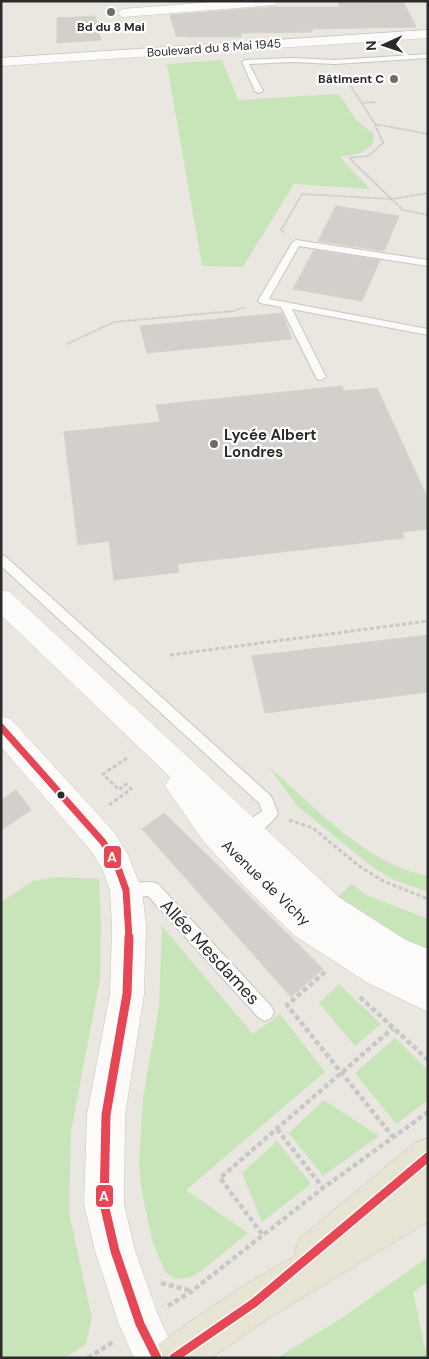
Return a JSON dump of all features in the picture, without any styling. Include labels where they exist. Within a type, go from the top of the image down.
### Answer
[{"type":"main road","points":[[254,1303],[428,1157]]},
{"type":"main road","points":[[174,1358],[254,1303],[428,1200]]},
{"type":"street","points":[[123,13],[274,1]]},
{"type":"street","name":"Boulevard du 8 Mai 1945","points":[[1,62],[428,34]]},
{"type":"street","name":"Avenue de Vichy","points":[[1,599],[140,730],[258,822],[328,908],[394,950],[428,965]]},
{"type":"street","points":[[1,727],[103,842],[116,865],[126,890],[129,926],[127,994],[106,1115],[104,1204],[115,1251],[140,1324],[157,1358]]},
{"type":"street","name":"Avenue de Vichy","points":[[140,730],[215,833],[259,880],[307,925],[380,972],[428,995]]},
{"type":"lane","points":[[259,91],[245,62],[292,60],[335,62],[428,56]]},
{"type":"lane","points":[[428,263],[296,243],[263,301],[286,307],[428,332]]},
{"type":"lane","points":[[286,307],[320,377]]},
{"type":"lane","points":[[1,559],[266,800],[258,822],[215,833]]},
{"type":"lane","name":"Allée Mesdames","points":[[126,890],[152,889],[266,1012]]},
{"type":"path","points":[[335,62],[374,124],[383,143],[368,156],[349,158],[403,210],[428,215]]},
{"type":"path","points":[[348,83],[362,82]]},
{"type":"path","points":[[361,103],[375,102]]},
{"type":"path","points":[[374,124],[428,134]]},
{"type":"path","points":[[296,243],[281,230],[302,194],[392,199],[428,193]]},
{"type":"path","points":[[67,344],[114,322],[234,311],[263,301]]},
{"type":"path","points":[[170,655],[428,621]]},
{"type":"path","points":[[119,798],[132,790],[126,784],[119,790],[104,774],[128,758]]},
{"type":"path","points":[[258,822],[314,828],[359,866],[383,881],[428,899]]},
{"type":"path","points":[[329,968],[287,1005],[393,1137]]},
{"type":"path","points":[[262,1234],[220,1178],[393,1028]]},
{"type":"path","points":[[88,1358],[192,1291],[262,1234],[428,1112]]},
{"type":"path","points":[[277,1129],[323,1188]]},
{"type":"green space","points":[[222,60],[238,100],[339,94],[356,120],[374,134],[373,144],[361,153],[340,157],[370,189],[294,184],[243,267],[202,266],[167,64]]},
{"type":"green space","points":[[269,767],[323,816],[363,847],[383,860],[405,870],[428,876],[428,892],[394,880],[375,869],[297,806]]},
{"type":"green space","points":[[56,877],[99,879],[101,926],[100,979],[71,1131],[69,1213],[92,1318],[86,1344],[65,1358],[1,1358],[1,902],[33,881]]},
{"type":"green space","points":[[352,884],[366,895],[428,919],[428,956],[333,901]]},
{"type":"green space","points":[[162,926],[253,1034],[280,1014],[325,1072],[186,1190],[248,1233],[200,1272],[191,1277],[176,1279],[165,1272],[152,1240],[141,1187],[139,1161],[143,1097],[159,1007]]},
{"type":"green space","points":[[339,984],[381,1024],[355,1046],[319,1003]]},
{"type":"green space","points":[[395,1038],[428,1070],[428,1100],[396,1124],[355,1073]]},
{"type":"green space","points":[[324,1100],[379,1136],[323,1176],[289,1133]]},
{"type":"green space","points":[[277,1141],[311,1184],[262,1222],[242,1173]]},
{"type":"green space","points":[[428,1257],[428,1282],[413,1292],[427,1358],[277,1358],[342,1318]]},
{"type":"building","points":[[403,1],[416,27],[312,29],[312,32],[241,33],[241,37],[190,37],[176,36],[170,15],[269,7],[340,7],[338,3]]},
{"type":"building","points":[[95,16],[101,40],[57,43],[57,18]]},
{"type":"building","points":[[336,206],[399,216],[384,251],[318,241]]},
{"type":"building","points":[[314,250],[380,260],[362,301],[293,289]]},
{"type":"building","points":[[282,313],[292,339],[147,353],[140,326]]},
{"type":"building","points":[[342,386],[344,391],[377,388],[428,499],[428,529],[402,532],[404,538],[177,564],[179,572],[114,580],[109,541],[78,545],[64,432],[160,422],[156,405]]},
{"type":"building","points":[[428,635],[428,692],[265,713],[252,656]]},
{"type":"building","points":[[16,790],[31,810],[1,830],[1,800]]},
{"type":"building","points":[[164,813],[323,969],[291,997],[142,829]]},
{"type":"transit line","name":"A","points":[[1,727],[103,842],[117,865],[126,890],[129,926],[127,994],[106,1115],[104,1204],[115,1251],[140,1324],[157,1358]]},
{"type":"transit line","name":"A","points":[[174,1358],[254,1303],[428,1157]]},
{"type":"place","name":"Bd du 8 Mai","points":[[111,12]]},
{"type":"place","name":"Bâtiment C","points":[[394,79]]},
{"type":"place","name":"Lycée Albert Londres","points":[[214,444]]}]
